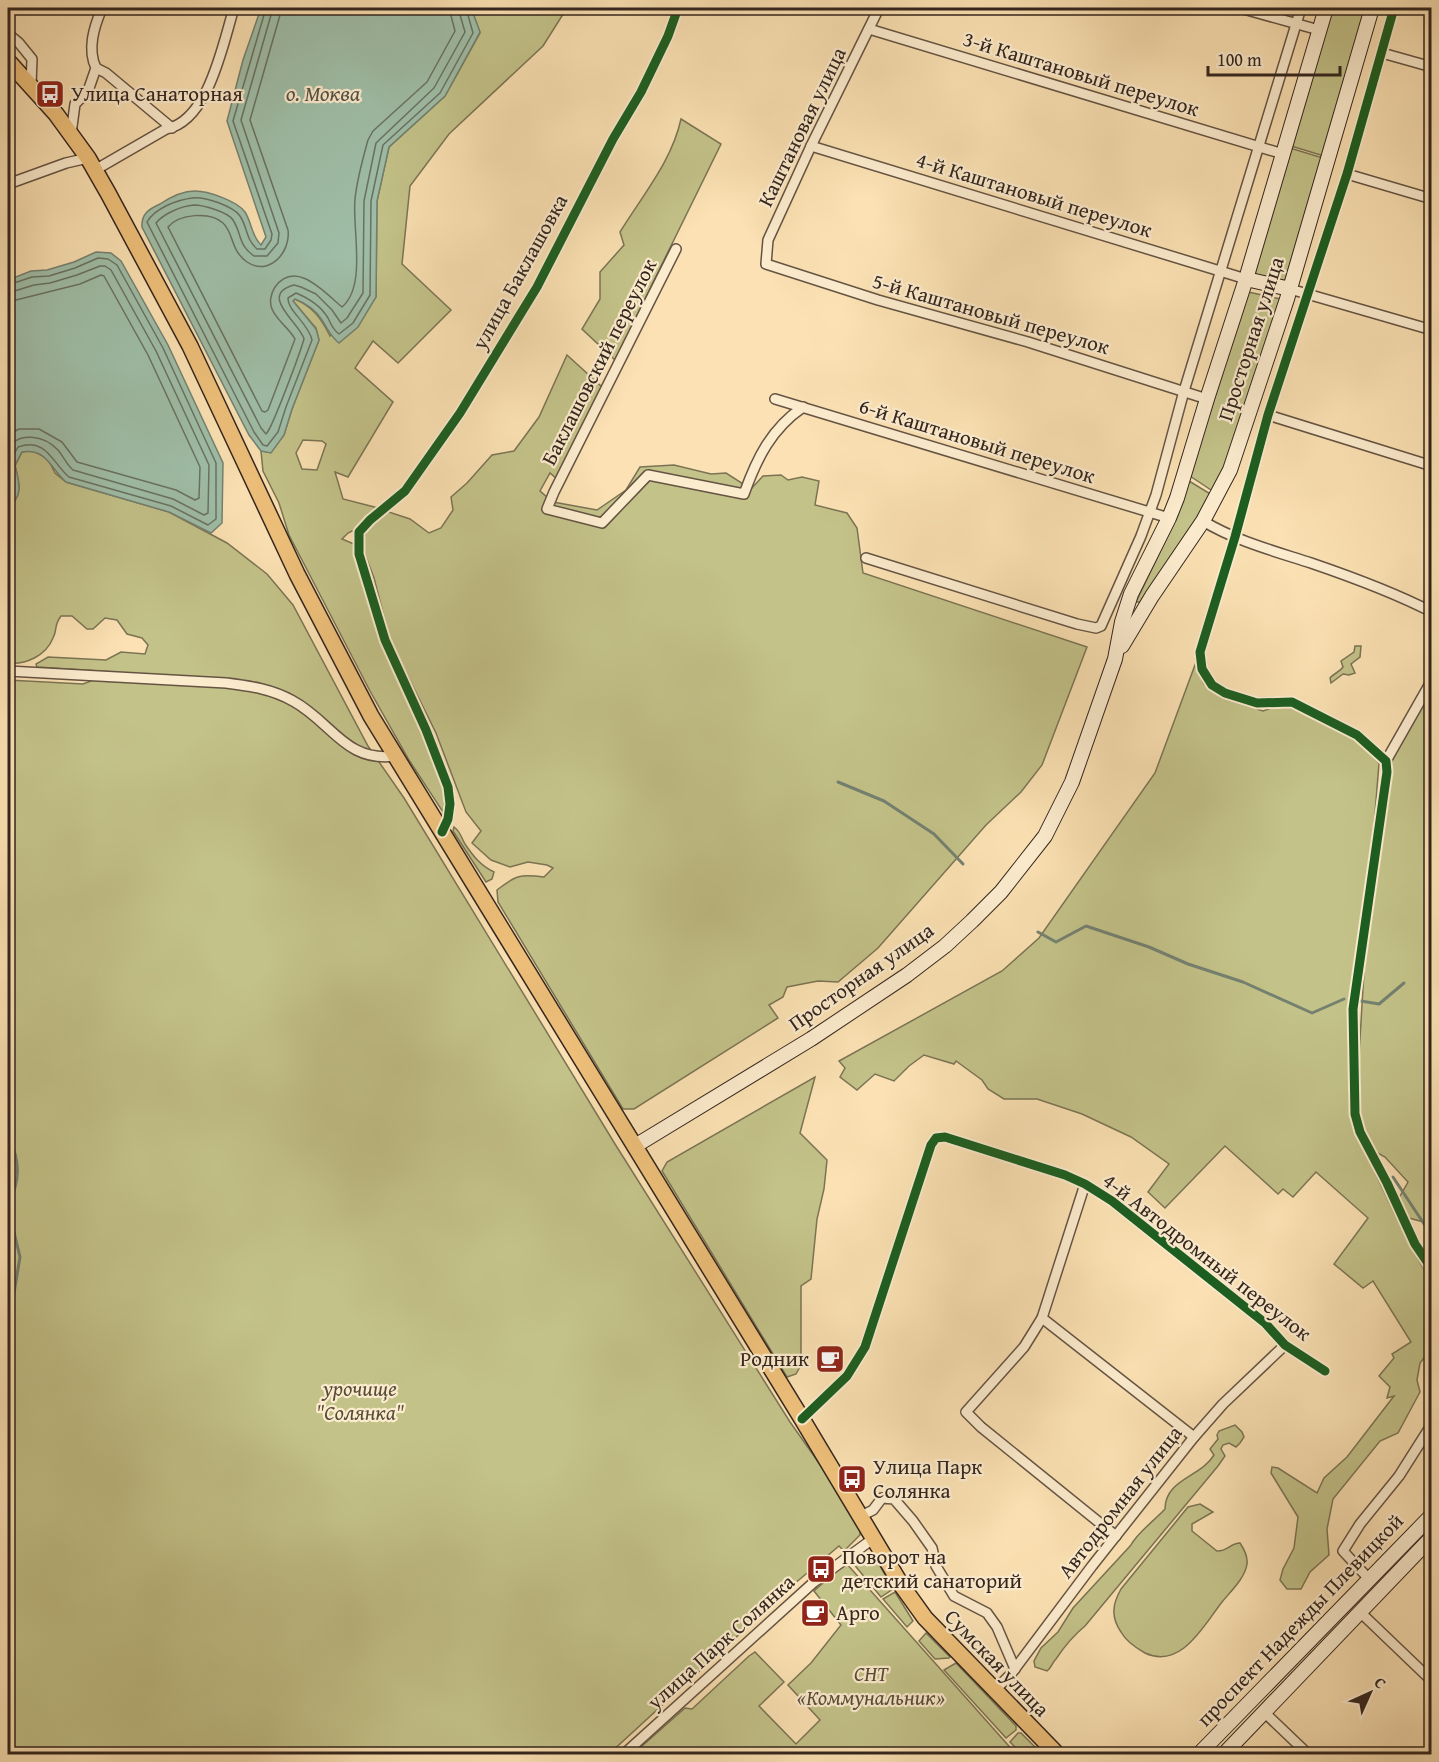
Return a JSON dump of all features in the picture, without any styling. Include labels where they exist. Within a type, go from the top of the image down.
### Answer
[{"type":"main road","name":"Просторная улица","points":[[635,1146],[874,999],[945,946],[1001,892],[1045,836],[1072,782],[1115,659],[1127,605],[1141,571],[1169,518],[1184,475],[1246,279],[1326,8]]},
{"type":"main road","name":"Просторная улица","points":[[1115,659],[1143,611],[1203,521],[1230,470],[1290,289],[1372,8]]},
{"type":"main road","name":"Сумская улица","points":[[8,61],[71,134],[91,164],[190,346],[297,574],[371,716],[800,1415],[902,1586],[925,1618],[1057,1755]]},
{"type":"main road","points":[[1246,279],[1290,289]]},
{"type":"main road","points":[[1127,605],[1132,614],[1143,611]]},
{"type":"main road","name":"проспект Надежды Плевицкой","points":[[1199,1755],[1431,1515]]},
{"type":"main road","name":"проспект Надежды Плевицкой","points":[[1224,1755],[1431,1537]]},
{"type":"street","points":[[102,8],[92,39],[91,58],[96,68],[172,128]]},
{"type":"street","points":[[8,184],[66,163],[91,164],[172,128],[188,117],[204,98],[234,8]]},
{"type":"street","name":"улица Баклашовка","points":[[442,832],[448,819],[450,804],[448,787],[426,730],[385,640],[359,554],[359,532],[405,491],[466,404],[537,287],[613,139],[641,92],[668,36],[678,8]]},
{"type":"street","name":"Каштановая улица","points":[[766,264],[768,240],[879,8]]},
{"type":"street","points":[[1240,8],[1319,30]]},
{"type":"street","points":[[866,558],[1096,628],[1101,626],[1150,513],[1184,391],[1301,8]]},
{"type":"street","points":[[1386,761],[1357,735],[1292,702],[1248,701],[1225,693],[1212,685],[1202,669],[1200,652],[1235,537],[1268,415],[1347,174],[1394,8]]},
{"type":"street","name":"3-й Каштановый переулок","points":[[869,29],[1283,154]]},
{"type":"street","points":[[8,34],[32,59],[31,85]]},
{"type":"street","points":[[1382,53],[1431,67]]},
{"type":"street","points":[[71,134],[75,104],[88,91],[96,68]]},
{"type":"street","name":"4-й Каштановый переулок","points":[[811,146],[1246,279]]},
{"type":"street","points":[[1347,174],[1431,199]]},
{"type":"street","name":"Баклашовский переулок","points":[[676,249],[554,492],[548,509],[602,523],[648,475],[744,494],[755,464],[771,438],[787,418],[803,407]]},
{"type":"street","name":"5-й Каштановый переулок","points":[[766,264],[878,300],[1028,342],[1207,399]]},
{"type":"street","points":[[1290,289],[1431,330]]},
{"type":"street","name":"6-й Каштановый переулок","points":[[775,399],[1169,518]]},
{"type":"street","points":[[1268,415],[1431,466]]},
{"type":"street","points":[[1203,521],[1235,537],[1337,571],[1408,600],[1431,612]]},
{"type":"street","points":[[8,671],[215,682],[258,687],[295,701],[356,751],[370,757],[396,756]]},
{"type":"street","points":[[1431,680],[1386,761],[1387,772],[1353,1010],[1355,1114],[1360,1132],[1415,1244],[1431,1269]]},
{"type":"street","name":"4-й Автодромный переулок","points":[[800,1415],[847,1376],[865,1347],[930,1145],[936,1138],[945,1137],[1044,1167],[1085,1184],[1112,1201],[1247,1308],[1265,1323],[1285,1345],[1324,1371]]},
{"type":"street","points":[[1085,1184],[1042,1318],[1024,1347],[966,1412],[981,1427],[1116,1536]]},
{"type":"street","points":[[1042,1318],[1194,1437]]},
{"type":"street","name":"Автодромная улица","points":[[994,1691],[1015,1670],[1194,1437],[1223,1404],[1285,1345]]},
{"type":"street","points":[[1369,1579],[1343,1551],[1360,1524],[1399,1476],[1431,1424]]},
{"type":"street","points":[[861,1516],[873,1509],[882,1498],[888,1497],[900,1504],[932,1548],[936,1566],[954,1596],[987,1613],[997,1626],[1015,1670]]},
{"type":"street","name":"улица Парк Солянка","points":[[624,1755],[814,1582],[873,1538]]},
{"type":"street","points":[[1360,1612],[1431,1681]]},
{"type":"street","points":[[1264,1712],[1308,1755]]},
{"type":"green space","points":[[471,8],[567,8],[543,46],[449,134],[410,186],[402,264],[451,310],[398,363],[373,341],[355,368],[393,402],[348,477],[335,472],[343,499],[378,508],[358,528],[342,539],[354,544],[361,573],[446,789],[443,812],[409,760],[370,691],[289,535],[279,503],[263,471],[261,451],[271,452],[284,435],[319,340],[316,328],[293,301],[295,299],[312,309],[330,336],[376,297],[377,201],[389,147],[445,96],[480,33]],"holes":[[[303,440],[322,441],[326,444],[317,470],[302,469],[296,453]]]},
{"type":"green space","points":[[1331,8],[1366,8],[1324,156],[1291,146]]},
{"type":"green space","points":[[681,119],[721,144],[615,360],[582,329],[600,299],[600,272],[624,245],[620,232],[664,164]]},
{"type":"green space","points":[[1290,148],[1323,158],[1285,281],[1256,275],[1255,270]]},
{"type":"green space","points":[[1248,292],[1281,299],[1225,467],[1214,492],[1190,476]]},
{"type":"green space","points":[[567,355],[602,387],[557,479],[550,473],[540,491],[553,502],[597,510],[626,490],[640,467],[674,465],[711,474],[726,473],[751,489],[763,476],[781,475],[788,480],[802,477],[819,481],[815,505],[847,513],[857,528],[863,573],[1087,647],[1042,765],[1021,792],[986,825],[878,948],[838,982],[818,981],[787,987],[783,997],[769,1005],[778,1018],[634,1109],[623,1109],[498,902],[497,890],[509,881],[524,876],[544,877],[553,868],[528,862],[510,867],[491,860],[472,843],[481,831],[466,812],[436,733],[390,640],[374,578],[363,549],[367,529],[386,511],[410,519],[429,533],[441,528],[453,510],[451,497],[492,455],[514,451],[539,417]]},
{"type":"green space","name":"урочище \"Солянка\"","points":[[32,450],[48,459],[55,473],[66,482],[169,512],[227,543],[267,574],[293,605],[368,746],[404,798],[615,1144],[790,1422],[836,1487],[860,1531],[860,1535],[844,1551],[839,1546],[793,1585],[609,1754],[8,1754],[8,680],[83,684],[115,672],[37,667],[36,664],[48,657],[106,660],[121,652],[145,654],[148,645],[142,638],[127,634],[117,620],[105,618],[93,629],[87,629],[72,616],[61,616],[50,644],[45,650],[28,661],[8,663],[8,507],[16,498],[19,488],[15,466],[22,452]]},
{"type":"green space","points":[[1189,481],[1212,495],[1140,602],[1136,602],[1174,523]]},
{"type":"green space","points":[[1355,646],[1361,646],[1360,657],[1351,664],[1355,673],[1343,674],[1331,683],[1330,678],[1343,667],[1341,661],[1354,652]]},
{"type":"green space","points":[[1195,665],[1204,684],[1222,698],[1263,711],[1287,706],[1361,743],[1379,763],[1374,826],[1349,1014],[1352,1124],[1411,1248],[1431,1280],[1431,1349],[1420,1363],[1417,1380],[1420,1392],[1398,1433],[1380,1441],[1333,1499],[1327,1529],[1329,1555],[1310,1572],[1301,1589],[1287,1589],[1280,1580],[1294,1548],[1298,1517],[1271,1473],[1272,1467],[1278,1468],[1317,1493],[1324,1478],[1347,1457],[1394,1396],[1387,1398],[1390,1387],[1379,1376],[1394,1358],[1392,1354],[1411,1342],[1373,1281],[1363,1288],[1334,1264],[1368,1218],[1316,1172],[1293,1197],[1283,1189],[1278,1194],[1225,1146],[1165,1208],[1148,1192],[1169,1164],[1131,1137],[1082,1114],[1037,1099],[1004,1099],[988,1089],[982,1080],[956,1061],[954,1064],[924,1055],[894,1081],[875,1074],[857,1090],[840,1077],[845,1068],[839,1061],[1002,971],[1039,938],[1155,773]]},
{"type":"green space","points":[[1431,690],[1431,1224],[1409,1218],[1399,1198],[1408,1182],[1385,1157],[1374,1151],[1359,1114],[1357,1088],[1366,939],[1390,767],[1395,753]]},
{"type":"green space","points":[[454,827],[474,857],[494,872],[492,879],[486,882],[453,831]]},
{"type":"green space","points":[[815,1077],[800,1133],[827,1160],[824,1189],[817,1219],[811,1279],[801,1286],[801,1365],[796,1374],[787,1377],[662,1171],[667,1162]]},
{"type":"green space","points":[[1235,1425],[1244,1437],[1240,1443],[1236,1447],[1229,1443],[1223,1445],[1221,1449],[1225,1456],[1218,1466],[1066,1646],[1049,1670],[1035,1667],[1034,1661],[1041,1648],[1058,1632],[1073,1608],[1137,1536],[1165,1509],[1171,1491],[1214,1455],[1210,1449],[1218,1439],[1219,1431]]},
{"type":"green space","points":[[1200,1504],[1213,1512],[1192,1524],[1192,1531],[1217,1551],[1240,1543],[1247,1559],[1246,1569],[1237,1584],[1190,1642],[1170,1655],[1158,1657],[1145,1653],[1128,1641],[1118,1627],[1114,1616],[1116,1600],[1121,1589],[1188,1507]]},
{"type":"green space","points":[[865,1554],[875,1557],[893,1589],[881,1597],[852,1562],[853,1558]]},
{"type":"green space","name":"СНТ «Коммунальник»","points":[[846,1563],[1016,1754],[633,1754],[685,1708],[692,1709],[755,1652],[784,1682],[759,1706],[796,1744],[820,1720],[788,1685],[811,1663],[841,1625],[814,1591]]},
{"type":"green space","points":[[895,1592],[913,1621],[907,1627],[883,1599]]},
{"type":"green space","points":[[926,1633],[949,1658],[935,1659],[919,1641]]},
{"type":"green space","points":[[956,1663],[1016,1726],[1016,1730],[1006,1738],[944,1670]]},
{"type":"green space","points":[[1018,1733],[1021,1733],[1042,1754],[1022,1754],[1010,1742]]},
{"type":"water","name":"о. Моква","points":[[261,8],[471,8],[480,32],[445,96],[389,147],[377,201],[376,297],[358,327],[339,343],[331,335],[320,316],[299,301],[295,299],[293,301],[316,329],[319,340],[284,435],[271,453],[261,451],[249,435],[142,227],[144,215],[149,210],[176,195],[201,191],[236,204],[245,212],[255,237],[261,245],[266,237],[227,121],[243,60]]},
{"type":"water","points":[[96,252],[111,253],[121,261],[168,345],[223,463],[222,523],[211,533],[169,512],[66,482],[43,456],[30,452],[22,452],[15,465],[19,488],[16,498],[8,507],[8,280],[31,271],[47,270],[74,262]]},
{"type":"waterway","points":[[838,782],[884,801],[934,834],[963,864]]},
{"type":"waterway","points":[[1038,932],[1056,942],[1086,926],[1243,982],[1312,1013],[1344,999]]},
{"type":"waterway","points":[[1361,1001],[1379,1004],[1404,983]]},
{"type":"waterway","points":[[8,1138],[17,1163],[17,1179],[8,1204]]},
{"type":"waterway","points":[[1393,1177],[1432,1236]]},
{"type":"waterway","points":[[8,1207],[20,1257],[8,1329]]},
{"type":"cycle path","points":[[442,832],[448,819],[450,804],[448,787],[426,730],[385,640],[359,554],[359,532],[405,491],[460,413],[537,287],[613,139],[641,92],[668,36],[678,8]]},
{"type":"cycle path","points":[[1394,8],[1347,174],[1268,415],[1235,537],[1200,652],[1202,669],[1212,685],[1225,693],[1257,703],[1292,702],[1357,735],[1386,761],[1387,772],[1353,1009],[1355,1114],[1360,1132],[1415,1244],[1432,1269]]},
{"type":"cycle path","points":[[802,1419],[847,1376],[865,1347],[931,1145],[936,1138],[945,1137],[1065,1175],[1085,1184],[1112,1201],[1265,1323],[1285,1345],[1325,1371]]},
{"type":"place","name":"Улица Санаторная","points":[[50,94]]},
{"type":"place","name":"Родник","points":[[830,1359]]},
{"type":"place","name":"Улица Парк Солянка","points":[[852,1479]]},
{"type":"place","name":"Поворот на детский санаторий","points":[[821,1569]]},
{"type":"place","name":"Арго","points":[[815,1613]]}]
